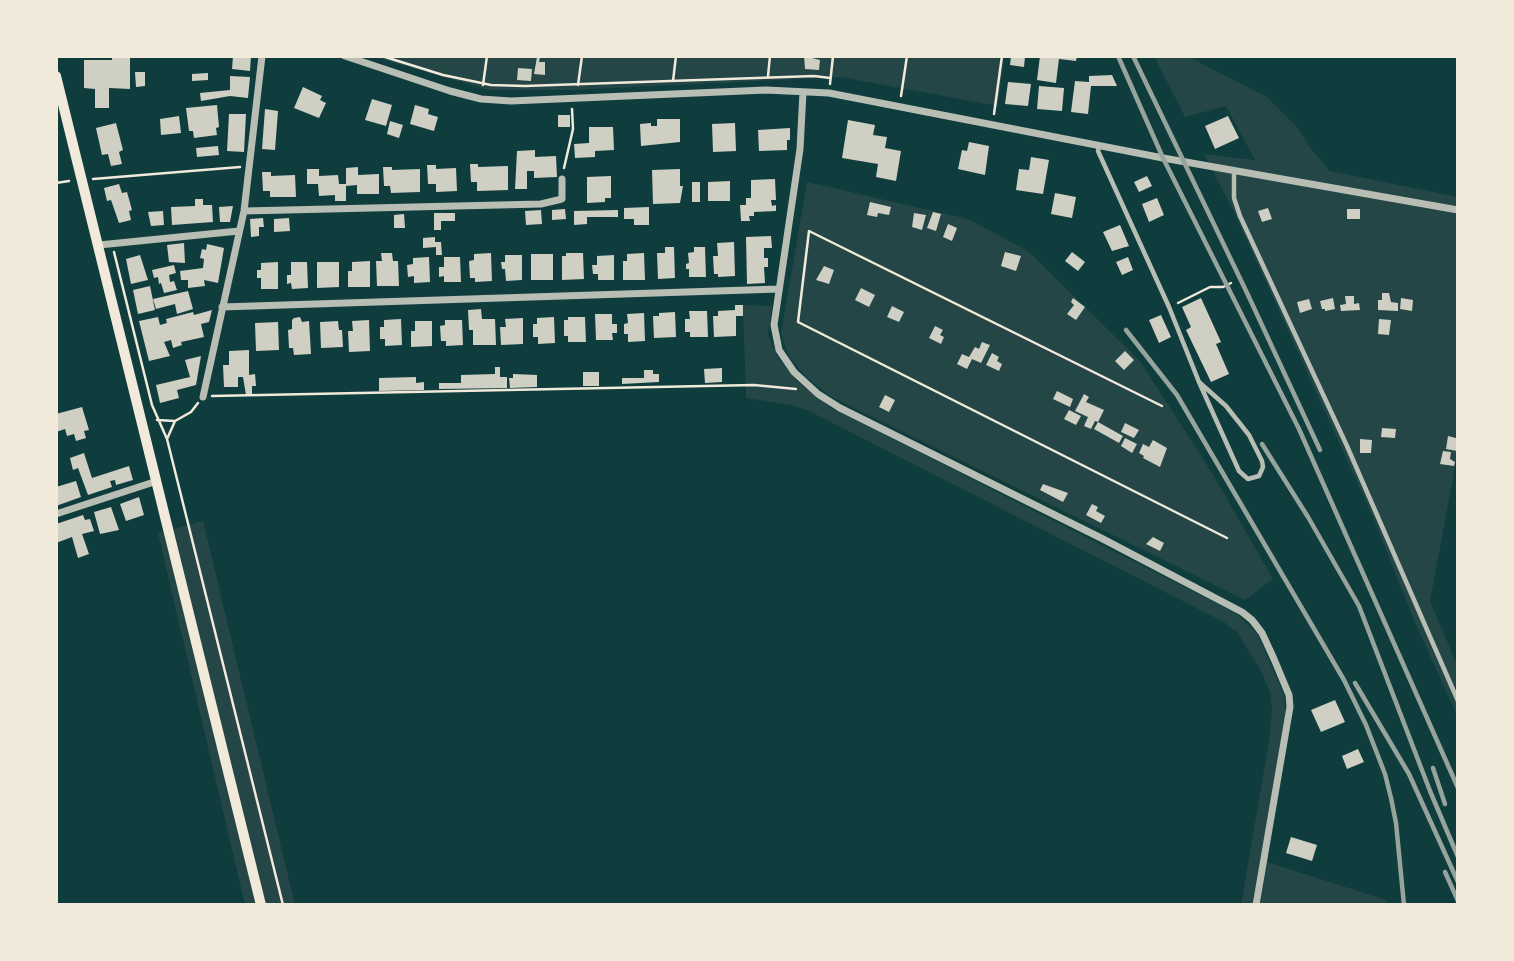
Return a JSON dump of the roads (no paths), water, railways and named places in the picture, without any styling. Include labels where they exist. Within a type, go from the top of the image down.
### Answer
[{"type":"main road","points":[[56,77],[261,905]]},
{"type":"street","points":[[203,397],[244,211],[262,56]]},
{"type":"street","points":[[345,56],[481,99],[511,101],[766,90],[829,93],[1458,210]]},
{"type":"street","points":[[803,92],[800,149],[774,325],[779,351],[794,372],[818,394],[840,408],[1103,539],[1242,612],[1252,620],[1262,633],[1274,659],[1289,695],[1290,707],[1255,905]]},
{"type":"street","points":[[244,211],[541,204],[562,199],[562,179]]},
{"type":"street","points":[[99,245],[239,231]]},
{"type":"street","points":[[222,307],[779,289]]},
{"type":"street","points":[[56,514],[157,481]]},
{"type":"lane","points":[[1099,145],[1098,151],[1169,307],[1199,382],[1239,471],[1248,478],[1259,476],[1263,467],[1262,461],[1249,435],[1226,406],[1199,382]]},
{"type":"lane","points":[[1234,170],[1234,198],[1240,216],[1331,409],[1458,701]]},
{"type":"railway","points":[[1118,56],[1163,158],[1299,429],[1458,788]]},
{"type":"railway","points":[[1133,56],[1320,450]]},
{"type":"railway","points":[[1126,330],[1177,395],[1344,680],[1366,725],[1391,798],[1404,905]]},
{"type":"railway","points":[[1262,444],[1359,606],[1458,857]]},
{"type":"railway","points":[[1355,683],[1409,774],[1458,882]]},
{"type":"railway","points":[[1433,768],[1445,804]]},
{"type":"railway","points":[[1445,872],[1458,901]]}]
